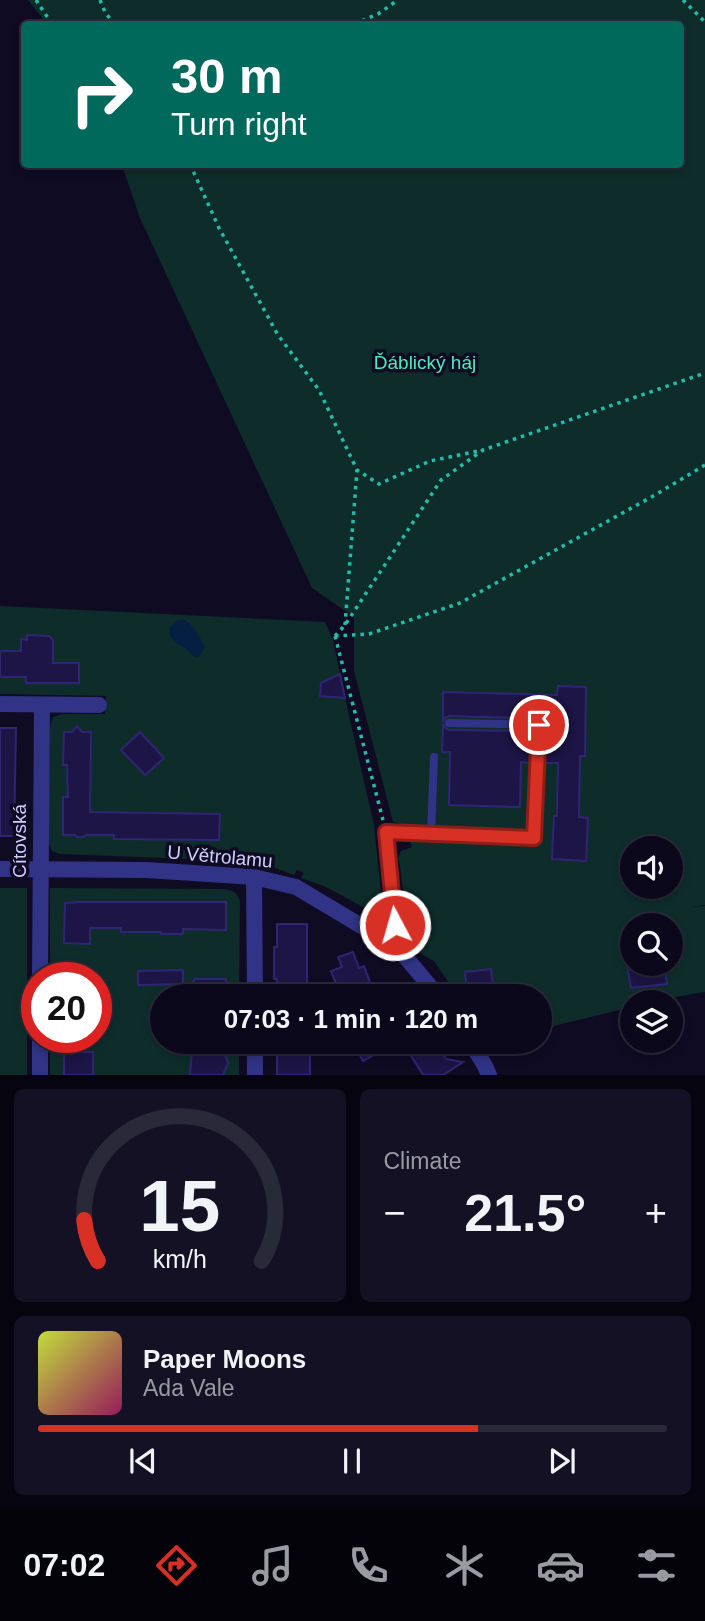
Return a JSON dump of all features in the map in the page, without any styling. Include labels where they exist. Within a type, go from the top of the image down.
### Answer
[{"type":"street","points":[[0,704],[99,705]]},
{"type":"street","name":"Cítovská","points":[[40,962],[41,705]]},
{"type":"street","name":"U Větrolamu","points":[[0,869],[147,870],[254,877],[296,887],[398,948],[428,984]]},
{"type":"street","points":[[254,877],[255,984]]},
{"type":"street","points":[[40,1053],[40,1075]]},
{"type":"street","points":[[255,1054],[255,1075]]},
{"type":"street","points":[[478,1054],[489,1075]]},
{"type":"lane","points":[[398,948],[386,832],[534,838],[539,725],[449,723]]},
{"type":"lane","points":[[431,834],[434,757]]},
{"type":"path","points":[[36,0],[50,21]]},
{"type":"path","points":[[100,0],[112,21]]},
{"type":"path","points":[[361,21],[378,14],[398,0]]},
{"type":"path","points":[[682,0],[705,22]]},
{"type":"path","points":[[192,168],[219,228],[278,335],[319,390],[357,470],[345,625]]},
{"type":"path","points":[[357,470],[379,484],[430,461],[483,450],[705,373]]},
{"type":"path","points":[[335,636],[441,480],[483,450]]},
{"type":"path","points":[[335,636],[369,634],[460,603],[705,465]]},
{"type":"path","points":[[335,636],[386,832]]},
{"type":"green space","name":"Ďáblický háj","points":[[28,0],[705,0],[705,905],[692,907],[705,906],[705,992],[683,996],[683,990],[620,990],[620,1010],[552,1026],[552,984],[493,984],[491,970],[465,973],[466,984],[450,984],[434,961],[412,949],[398,858],[401,851],[412,847],[406,825],[393,822],[354,671],[354,617],[312,588],[140,218],[123,168],[684,168],[684,21],[45,21]],"holes":[[[558,686],[586,687],[585,755],[580,756],[579,817],[588,818],[586,861],[552,859],[557,816],[558,755],[555,755],[555,763],[545,763],[545,747],[555,747],[556,713],[443,710],[443,692],[557,695]],[[521,735],[520,806],[449,805],[450,752],[442,752]]]},
{"type":"green space","points":[[0,606],[325,622],[333,640],[340,674],[321,683],[320,696],[345,698],[374,825],[382,903],[374,913],[326,887],[301,878],[304,873],[297,870],[294,875],[267,865],[241,861],[60,854],[52,851],[48,841],[50,726],[53,717],[62,714],[105,714],[106,696],[0,694],[0,677],[7,677],[7,651],[0,651]],"holes":[[[27,635],[49,636],[53,640],[53,663],[79,663],[79,683],[27,683],[22,640],[27,640]],[[74,729],[91,732],[90,835],[83,837],[75,835],[63,797],[68,797],[68,765],[63,765],[64,732],[72,732]],[[140,732],[164,757],[145,775],[121,750]],[[114,813],[219,814],[219,840]]]},
{"type":"green space","points":[[0,888],[27,888],[27,962],[21,962],[21,1053],[27,1053],[27,1075],[0,1075]]},
{"type":"green space","points":[[50,888],[232,891],[240,902],[239,984],[150,984],[150,1054],[239,1054],[239,1075],[50,1075],[50,1053],[112,1053],[112,962],[50,962]]},
{"type":"water","points":[[183,619],[193,628],[205,647],[199,657],[195,657],[170,636],[169,628]]},
{"type":"building","points":[[27,635],[49,636],[53,640],[53,663],[79,663],[79,683],[26,683],[26,677],[0,677],[0,651],[21,651],[21,639],[27,640]]},
{"type":"building","points":[[340,674],[345,698],[320,696],[321,683]]},
{"type":"building","points":[[558,686],[586,687],[585,756],[580,756],[579,817],[588,818],[586,861],[552,859],[554,816],[557,816],[558,763],[544,763],[545,747],[555,747],[556,713],[522,712],[522,718],[449,716],[443,722],[443,692],[557,695]]},
{"type":"building","points":[[443,724],[449,730],[522,731],[521,746],[531,747],[531,763],[521,762],[520,807],[449,805],[450,752],[442,752]]},
{"type":"building","points":[[77,726],[82,732],[91,732],[90,812],[220,814],[219,840],[114,839],[114,835],[63,835],[63,797],[68,797],[67,765],[63,765],[64,732],[72,732]]},
{"type":"building","points":[[0,728],[16,728],[14,836],[0,836]]},
{"type":"building","points":[[140,732],[164,758],[145,775],[121,750]]},
{"type":"building","points":[[226,902],[226,930],[183,929],[183,934],[161,934],[121,932],[121,928],[90,928],[90,944],[64,943],[65,903]]},
{"type":"building","points":[[277,924],[307,924],[307,984],[277,984],[277,979],[274,979],[274,947],[277,947]]},
{"type":"building","points":[[353,952],[359,968],[364,966],[371,984],[336,984],[331,971],[342,967],[338,957]]},
{"type":"building","points":[[491,969],[493,984],[466,984],[465,972]]},
{"type":"building","points":[[183,970],[183,984],[138,985],[138,971]]},
{"type":"building","points":[[629,976],[666,976],[667,984],[631,988]]},
{"type":"building","points":[[194,979],[226,979],[226,984],[194,984]]},
{"type":"building","points":[[64,1053],[93,1053],[93,1075],[64,1075]]},
{"type":"building","points":[[192,1054],[225,1055],[228,1063],[223,1075],[190,1075]]},
{"type":"building","points":[[277,1054],[310,1054],[310,1075],[277,1075]]},
{"type":"building","points":[[359,1054],[375,1054],[363,1061]]},
{"type":"building","points":[[410,1054],[443,1054],[446,1059],[463,1062],[443,1075],[423,1075]]},
{"type":"route","points":[[395,925],[386,832],[534,838],[539,725]]}]
